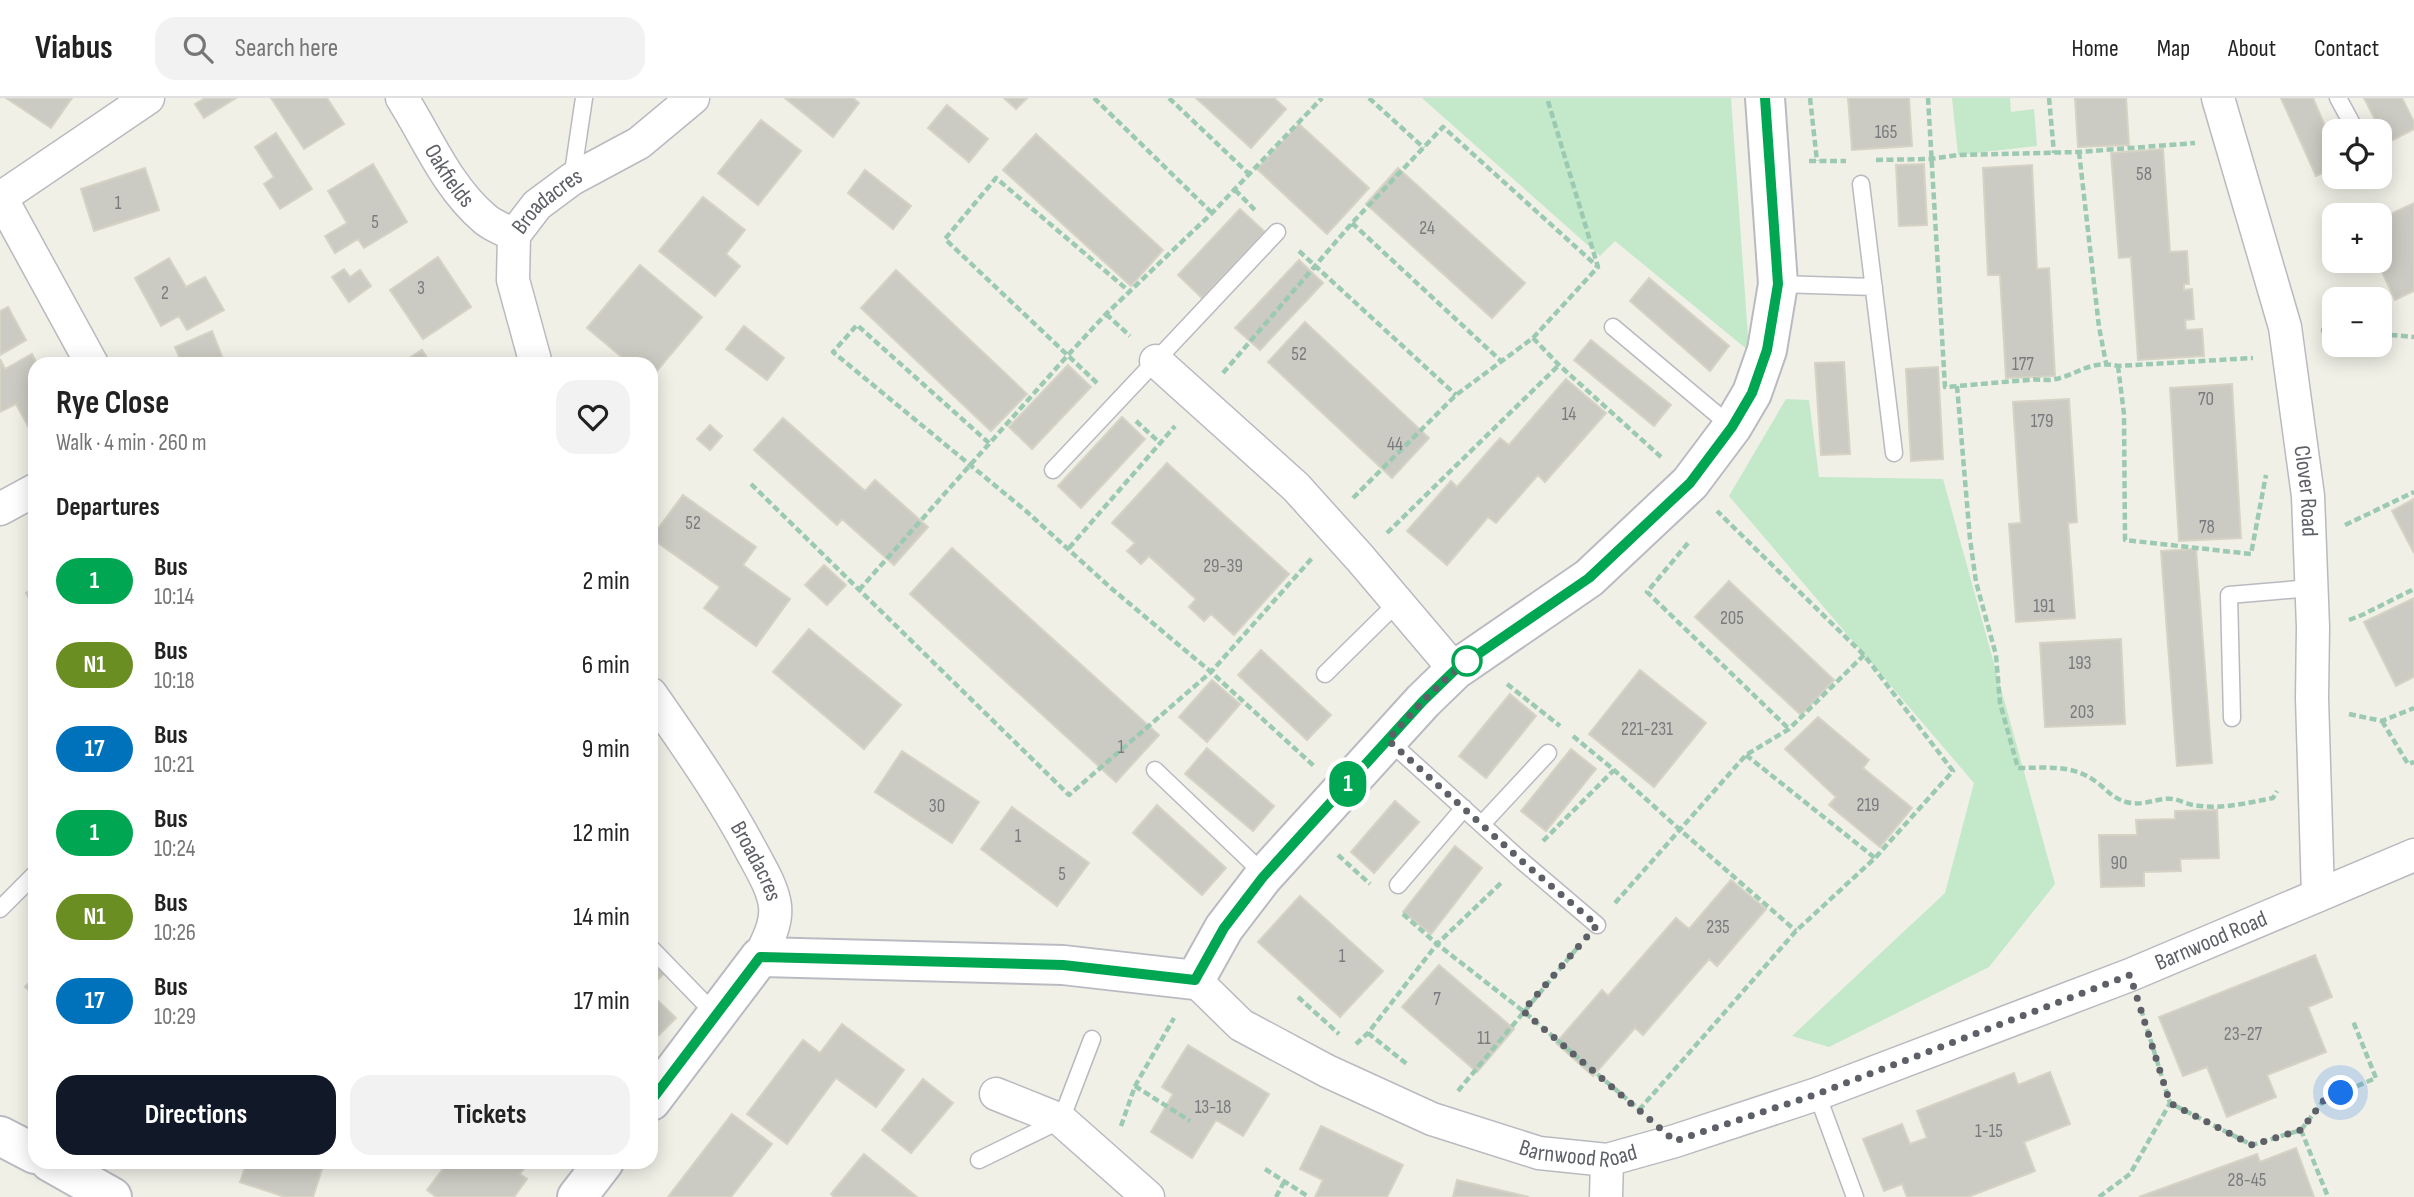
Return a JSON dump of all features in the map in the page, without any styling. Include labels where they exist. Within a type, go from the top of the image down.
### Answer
[{"type":"street","points":[[88,357],[1,197],[148,98]]},
{"type":"street","name":"Oakfields","points":[[402,98],[447,175],[467,201],[487,221],[514,235]]},
{"type":"street","name":"Broadacres","points":[[534,357],[513,280],[514,235],[537,205],[572,179],[639,142],[693,98]]},
{"type":"street","points":[[760,957],[1063,965],[1195,980],[1224,928],[1265,875],[1455,670],[1589,578],[1690,483],[1732,427],[1752,393],[1767,350],[1778,284],[1765,98]]},
{"type":"street","name":"Clover Road","points":[[2218,98],[2286,327],[2308,496],[2318,895]]},
{"type":"street","points":[[1156,361],[1296,487],[1455,670]]},
{"type":"street","points":[[0,509],[28,494]]},
{"type":"street","name":"Broadacres","points":[[658,704],[707,775],[737,825],[765,877],[775,907],[773,931],[760,957],[716,1015],[658,1083]]},
{"type":"street","name":"Barnwood Road","points":[[1195,980],[1241,1026],[1327,1071],[1432,1119],[1539,1153],[1607,1160],[1675,1141],[1817,1094],[2130,975],[2414,855]]},
{"type":"street","points":[[996,1094],[1061,1120],[1149,1197]]},
{"type":"street","points":[[0,1136],[28,1150]]},
{"type":"street","points":[[1606,1197],[1607,1160]]},
{"type":"street","points":[[69,1169],[99,1180]]},
{"type":"street","points":[[577,1197],[599,1169]]},
{"type":"lane","points":[[572,179],[583,98]]},
{"type":"lane","points":[[2338,98],[2349,119]]},
{"type":"lane","points":[[1861,184],[1894,453]]},
{"type":"lane","points":[[1053,470],[1277,232]]},
{"type":"lane","points":[[1778,284],[1874,287]]},
{"type":"lane","points":[[1613,327],[1732,427]]},
{"type":"lane","points":[[2232,718],[2229,595],[2311,588]]},
{"type":"lane","points":[[1325,674],[1398,602]]},
{"type":"lane","points":[[1388,740],[1597,925]]},
{"type":"lane","points":[[1482,824],[1548,752]]},
{"type":"lane","points":[[1155,770],[1265,875]]},
{"type":"lane","points":[[1398,885],[1464,808]]},
{"type":"lane","points":[[0,909],[28,881]]},
{"type":"lane","points":[[658,955],[716,1015]]},
{"type":"lane","points":[[979,1160],[1061,1120],[1092,1039]]},
{"type":"lane","points":[[1817,1094],[1855,1197]]},
{"type":"path","points":[[1094,98],[1212,213]]},
{"type":"path","points":[[1169,98],[1249,174]]},
{"type":"path","points":[[859,590],[1068,355],[1212,213],[1322,98]]},
{"type":"path","points":[[1369,98],[1424,148]]},
{"type":"path","points":[[1548,98],[1598,267]]},
{"type":"path","points":[[1810,98],[1817,161]]},
{"type":"path","points":[[1928,98],[1945,387],[2048,380],[2067,377],[2081,368],[2106,363],[2118,366],[2215,360]]},
{"type":"path","points":[[2049,98],[2054,153]]},
{"type":"path","points":[[1199,400],[1352,223],[1443,127],[1598,267]]},
{"type":"path","points":[[1868,160],[2078,152],[2231,140]]},
{"type":"path","points":[[2078,152],[2099,327],[2106,363]]},
{"type":"path","points":[[1770,161],[1855,160]]},
{"type":"path","points":[[1130,292],[996,178],[945,239],[1161,444]]},
{"type":"path","points":[[1352,223],[1501,361]]},
{"type":"path","points":[[1317,266],[1456,395]]},
{"type":"path","points":[[1360,490],[1456,395],[1533,338],[1598,267]]},
{"type":"path","points":[[989,443],[857,325],[834,352],[1069,548],[1112,589],[1211,672],[1341,791]]},
{"type":"path","points":[[2392,335],[2414,337]]},
{"type":"path","points":[[1533,338],[1559,365],[1690,483]]},
{"type":"path","points":[[1396,524],[1559,365]]},
{"type":"path","points":[[2118,366],[2124,414],[2124,540],[2230,551]]},
{"type":"path","points":[[1957,386],[1976,582],[1996,655],[2000,703],[2018,768],[2068,767],[2095,781],[2107,794],[2127,802],[2147,804],[2159,799],[2173,799],[2194,805],[2223,807],[2273,798]]},
{"type":"path","points":[[1069,548],[1176,425]]},
{"type":"path","points":[[751,484],[1069,795],[1211,672],[1311,559]]},
{"type":"path","points":[[2355,521],[2414,492]]},
{"type":"path","points":[[1639,1110],[1796,931],[1875,858],[1953,771],[1864,655],[1716,511],[1708,521]]},
{"type":"path","points":[[1690,541],[1647,592],[1789,729]]},
{"type":"path","points":[[2348,620],[2414,589]]},
{"type":"path","points":[[1486,1058],[1679,829],[1746,755],[1789,729],[1864,655]]},
{"type":"path","points":[[1455,670],[1510,685],[1562,727]]},
{"type":"path","points":[[2414,708],[2382,721],[2409,764],[2414,762]]},
{"type":"path","points":[[1573,736],[1796,931]]},
{"type":"path","points":[[1746,755],[1875,858]]},
{"type":"path","points":[[1437,944],[1523,1011],[1675,1141]]},
{"type":"path","points":[[2130,975],[2170,1103],[2252,1145],[2301,1130],[2324,1100],[2376,1078],[2353,1021]]},
{"type":"path","points":[[1327,1071],[1368,1032],[1412,977]]},
{"type":"path","points":[[1108,1161],[1135,1086],[1195,980]]},
{"type":"path","points":[[1298,997],[1353,1046]]},
{"type":"path","points":[[1368,1032],[1376,1040]]},
{"type":"path","points":[[1135,1086],[1190,1121]]},
{"type":"path","points":[[2099,1197],[2130,1174],[2170,1103]]},
{"type":"path","points":[[2301,1130],[2328,1197]]},
{"type":"path","points":[[1265,1169],[1309,1197]]},
{"type":"path","points":[[1276,1197],[1284,1182]]},
{"type":"green space","points":[[1422,98],[1731,98],[1749,351],[1615,241],[1600,256]]},
{"type":"green space","points":[[1952,98],[2010,98],[2011,112],[2034,109],[2037,146],[1958,155]]},
{"type":"green space","points":[[1786,399],[1809,400],[1819,477],[1943,479],[2055,884],[1989,967],[1829,1047],[1792,1036],[1945,893],[1974,783],[1729,496]]},
{"type":"building","points":[[6,98],[72,98],[51,128]]},
{"type":"building","points":[[205,98],[236,98],[204,118],[195,104]]},
{"type":"building","points":[[271,98],[327,98],[344,124],[304,149]]},
{"type":"building","points":[[785,98],[853,98],[859,103],[833,137]]},
{"type":"building","points":[[1004,98],[1027,98],[1016,109]]},
{"type":"building","points":[[1196,98],[1274,98],[1286,109],[1251,148]]},
{"type":"building","points":[[1848,98],[1909,98],[1912,146],[1852,150]]},
{"type":"building","points":[[2075,98],[2126,98],[2129,145],[2078,147]]},
{"type":"building","points":[[2281,98],[2313,98],[2322,119],[2322,173],[2316,176]]},
{"type":"building","points":[[2364,98],[2402,98],[2414,122],[2414,129],[2392,140],[2392,119],[2375,119]]},
{"type":"building","points":[[947,105],[988,139],[969,162],[928,128]]},
{"type":"building","points":[[761,120],[801,151],[758,205],[718,173]]},
{"type":"building","points":[[1299,124],[1369,188],[1327,234],[1257,169]]},
{"type":"building","points":[[276,133],[312,189],[280,209],[264,184],[274,177],[255,147]]},
{"type":"building","points":[[1036,134],[1163,250],[1131,286],[1003,170]]},
{"type":"building","points":[[2163,149],[2170,252],[2187,251],[2189,284],[2184,284],[2184,290],[2192,289],[2194,319],[2185,320],[2186,330],[2202,329],[2204,356],[2138,360],[2131,257],[2119,258],[2111,153]]},
{"type":"building","points":[[373,164],[407,222],[364,248],[358,239],[335,253],[325,236],[347,223],[328,191]]},
{"type":"building","points":[[1924,164],[1927,225],[1899,226],[1896,165]]},
{"type":"building","points":[[2032,165],[2037,269],[2049,268],[2055,376],[2006,378],[2000,275],[1988,275],[1983,168]]},
{"type":"building","points":[[145,168],[159,210],[94,231],[81,189]]},
{"type":"building","points":[[1398,168],[1525,283],[1492,318],[1366,204]]},
{"type":"building","points":[[865,170],[911,206],[893,229],[848,193]]},
{"type":"building","points":[[703,197],[745,230],[726,254],[740,266],[715,296],[659,251]]},
{"type":"building","points":[[2414,203],[2414,291],[2395,300],[2392,287],[2389,287],[2383,273],[2392,273],[2392,213]]},
{"type":"building","points":[[1240,209],[1265,232],[1202,298],[1178,275]]},
{"type":"building","points":[[438,257],[471,307],[423,339],[390,290]]},
{"type":"building","points":[[169,258],[186,287],[205,277],[224,310],[187,330],[179,316],[161,326],[135,278]]},
{"type":"building","points":[[1299,260],[1323,283],[1260,350],[1235,328]]},
{"type":"building","points":[[640,265],[702,317],[658,370],[658,357],[622,357],[587,328]]},
{"type":"building","points":[[344,269],[350,277],[360,270],[371,286],[349,302],[332,277]]},
{"type":"building","points":[[896,270],[1027,394],[991,431],[861,308]]},
{"type":"building","points":[[1649,278],[1729,346],[1710,371],[1630,301]]},
{"type":"building","points":[[8,307],[26,340],[0,355],[0,311]]},
{"type":"building","points":[[1305,322],[1429,438],[1392,478],[1268,362]]},
{"type":"building","points":[[744,326],[784,358],[767,380],[726,349]]},
{"type":"building","points":[[212,331],[222,357],[179,357],[175,347]]},
{"type":"building","points":[[1591,340],[1671,405],[1654,426],[1574,360]]},
{"type":"building","points":[[422,350],[426,357],[411,357]]},
{"type":"building","points":[[32,354],[34,357],[28,357],[28,426],[16,404],[0,412],[0,359],[5,369]]},
{"type":"building","points":[[1844,362],[1850,454],[1821,455],[1815,363]]},
{"type":"building","points":[[1068,365],[1091,387],[1032,449],[1009,427]]},
{"type":"building","points":[[1938,367],[1943,459],[1911,461],[1906,369]]},
{"type":"building","points":[[1566,379],[1606,413],[1545,482],[1538,475],[1496,523],[1488,517],[1447,565],[1407,531],[1451,481],[1457,487],[1500,438],[1509,445]]},
{"type":"building","points":[[2232,384],[2241,538],[2179,541],[2170,388]]},
{"type":"building","points":[[2069,399],[2077,522],[2068,523],[2075,618],[2016,622],[2009,524],[2021,523],[2013,402]]},
{"type":"building","points":[[1122,417],[1145,439],[1081,508],[1058,486]]},
{"type":"building","points":[[783,418],[865,491],[875,480],[928,527],[894,565],[842,519],[837,525],[754,450]]},
{"type":"building","points":[[710,425],[722,436],[710,450],[697,439]]},
{"type":"building","points":[[1167,463],[1289,574],[1234,635],[1211,614],[1204,621],[1189,607],[1196,599],[1149,556],[1141,564],[1127,551],[1135,543],[1112,523]]},
{"type":"building","points":[[683,495],[756,547],[743,565],[790,599],[756,646],[704,608],[720,587],[658,543],[658,529]]},
{"type":"building","points":[[2414,499],[2414,553],[2392,511]]},
{"type":"building","points":[[952,548],[1159,735],[1116,782],[910,594]]},
{"type":"building","points":[[2196,549],[2212,763],[2177,766],[2161,551]]},
{"type":"building","points":[[824,565],[846,585],[827,605],[805,585]]},
{"type":"building","points":[[1729,581],[1834,680],[1801,715],[1695,617]]},
{"type":"building","points":[[2414,598],[2414,677],[2396,686],[2364,622]]},
{"type":"building","points":[[809,629],[901,705],[864,749],[773,672]]},
{"type":"building","points":[[2121,639],[2125,724],[2045,727],[2040,643]]},
{"type":"building","points":[[1261,650],[1331,715],[1307,740],[1238,675]]},
{"type":"building","points":[[1640,670],[1706,723],[1654,787],[1589,734]]},
{"type":"building","points":[[1212,680],[1240,704],[1207,742],[1179,717]]},
{"type":"building","points":[[1510,694],[1536,716],[1486,778],[1459,756]]},
{"type":"building","points":[[1818,717],[1869,760],[1863,768],[1912,808],[1880,847],[1829,805],[1836,797],[1785,749]]},
{"type":"building","points":[[1207,748],[1274,806],[1253,831],[1185,774]]},
{"type":"building","points":[[1571,749],[1596,769],[1546,831],[1521,811]]},
{"type":"building","points":[[902,751],[979,802],[952,843],[875,792]]},
{"type":"building","points":[[1395,801],[1419,822],[1374,873],[1351,852]]},
{"type":"building","points":[[1157,805],[1226,868],[1202,895],[1133,833]]},
{"type":"building","points":[[1012,807],[1089,863],[1057,906],[981,849]]},
{"type":"building","points":[[2217,810],[2219,858],[2180,859],[2181,871],[2144,872],[2144,886],[2101,887],[2099,835],[2137,835],[2136,820],[2175,819],[2175,811]]},
{"type":"building","points":[[1455,846],[1482,868],[1431,934],[1403,912]]},
{"type":"building","points":[[1731,880],[1766,909],[1717,966],[1709,959],[1643,1035],[1635,1028],[1593,1076],[1556,1043],[1602,990],[1608,996],[1676,918],[1689,929]]},
{"type":"building","points":[[1300,896],[1383,971],[1340,1017],[1258,942]]},
{"type":"building","points":[[2315,955],[2332,997],[2308,1007],[2326,1052],[2267,1075],[2276,1097],[2227,1117],[2207,1067],[2183,1076],[2159,1017]]},
{"type":"building","points":[[658,958],[669,969],[658,979]]},
{"type":"building","points":[[1439,965],[1514,1029],[1477,1072],[1402,1007]]},
{"type":"building","points":[[658,1001],[676,1018],[658,1036]]},
{"type":"building","points":[[842,1024],[904,1070],[876,1107],[836,1078],[787,1144],[747,1114],[803,1040],[820,1053]]},
{"type":"building","points":[[1188,1045],[1269,1094],[1243,1136],[1216,1120],[1192,1158],[1151,1132],[1173,1094],[1162,1087]]},
{"type":"building","points":[[2050,1072],[2070,1124],[2024,1142],[2035,1171],[1968,1197],[1907,1197],[1902,1184],[1884,1191],[1863,1139],[1902,1124],[1910,1144],[1927,1138],[1917,1111],[2014,1073],[2018,1085]]},
{"type":"building","points":[[923,1079],[953,1103],[911,1153],[882,1130]]},
{"type":"building","points":[[732,1114],[772,1144],[731,1197],[668,1197]]},
{"type":"building","points":[[1321,1126],[1403,1165],[1387,1197],[1315,1197],[1323,1180],[1300,1169]]},
{"type":"building","points":[[2296,1148],[2314,1197],[2139,1197],[2257,1154],[2260,1162]]},
{"type":"building","points":[[864,1154],[917,1197],[834,1197],[831,1194]]},
{"type":"building","points":[[245,1169],[322,1169],[313,1197],[285,1197],[240,1182]]},
{"type":"building","points":[[443,1169],[524,1169],[520,1174],[527,1179],[514,1197],[436,1197],[427,1190]]},
{"type":"building","points":[[1457,1180],[1529,1197],[1453,1197]]},
{"type":"bus line","name":"1","points":[[658,1092],[760,957],[1063,965],[1195,980],[1224,928],[1263,877],[1423,701],[1455,670],[1589,578],[1690,483],[1732,427],[1752,393],[1767,350],[1778,284],[1765,98]]},
{"type":"route","points":[[1467,661],[1476,655],[1439,685],[1388,740],[1597,925],[1523,1011],[1675,1141],[1817,1094],[2130,975],[2170,1103],[2252,1145],[2301,1130],[2324,1100],[2341,1093]]}]
